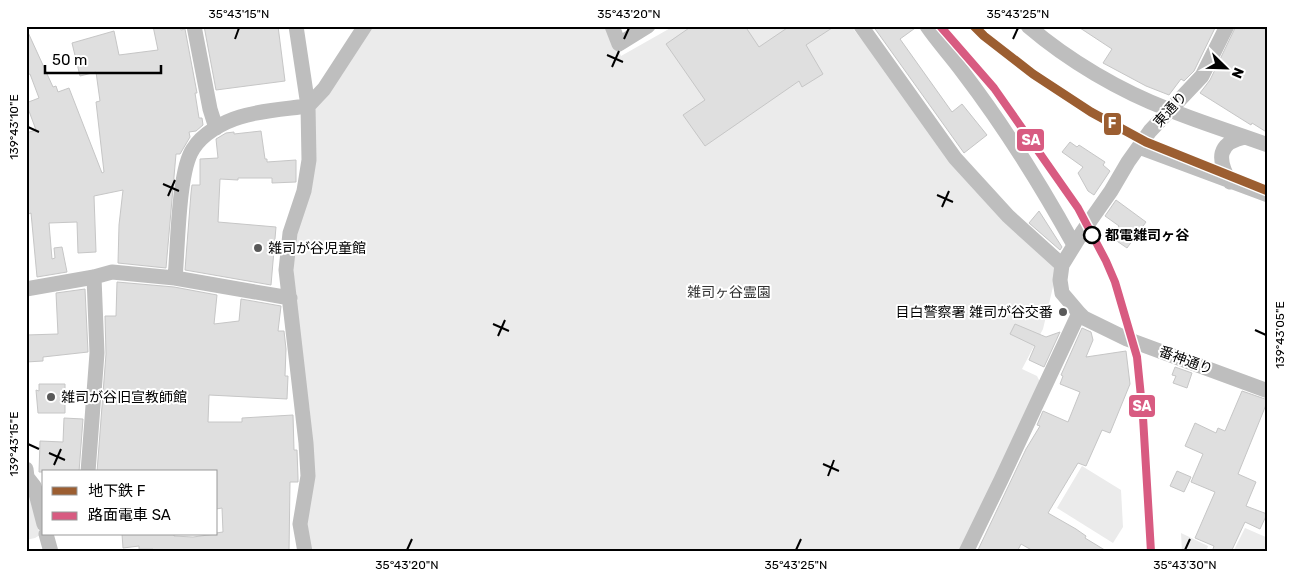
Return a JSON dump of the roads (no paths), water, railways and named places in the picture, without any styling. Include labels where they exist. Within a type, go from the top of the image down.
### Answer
[{"type":"street","points":[[194,26],[210,109],[216,128]]},
{"type":"street","points":[[296,26],[308,106],[309,160],[304,191],[290,233],[286,270],[306,443],[308,476],[300,524],[305,552]]},
{"type":"street","points":[[175,278],[184,171],[192,149],[199,140],[216,128],[238,117],[261,111],[308,106],[324,89],[365,26]]},
{"type":"street","points":[[612,26],[619,44],[648,26]]},
{"type":"street","points":[[861,26],[955,158],[1008,216],[1062,265],[1060,280],[1062,293],[1078,313],[966,552]]},
{"type":"street","points":[[927,26],[963,72],[999,124],[1049,200],[1074,245]]},
{"type":"street","points":[[1028,26],[1051,44],[1114,84],[1169,110],[1268,145]]},
{"type":"street","name":"東通り","points":[[1062,265],[1138,147],[1169,110],[1202,76],[1227,26]]},
{"type":"street","points":[[1230,182],[1224,171],[1221,156],[1224,148],[1230,142],[1245,137]]},
{"type":"street","points":[[1138,147],[1268,195]]},
{"type":"street","points":[[26,289],[112,272],[175,278],[290,298]]},
{"type":"street","points":[[88,470],[96,353],[94,277]]},
{"type":"street","name":"番神通り","points":[[1078,313],[1084,318],[1128,339],[1268,391]]},
{"type":"street","points":[[27,475],[34,486],[42,516]]},
{"type":"street","points":[[47,536],[51,552]]},
{"type":"metro line","name":"F","points":[[974,26],[1033,74],[1091,112],[1146,142],[1268,191]]},
{"type":"tram line","name":"SA","points":[[940,26],[994,88],[1078,208],[1115,282],[1137,357],[1143,417],[1151,552]]},
{"type":"place","name":"都電雑司ヶ谷","points":[[1092,235]]},
{"type":"place","name":"雑司が谷児童館","points":[[258,248]]},
{"type":"place","name":"目白警察署 雑司が谷交番","points":[[1063,312]]},
{"type":"place","name":"雑司が谷旧宣教師館","points":[[51,397]]},
{"type":"park label","name":"雑司ヶ谷霊園","points":[[729,292]]}]
